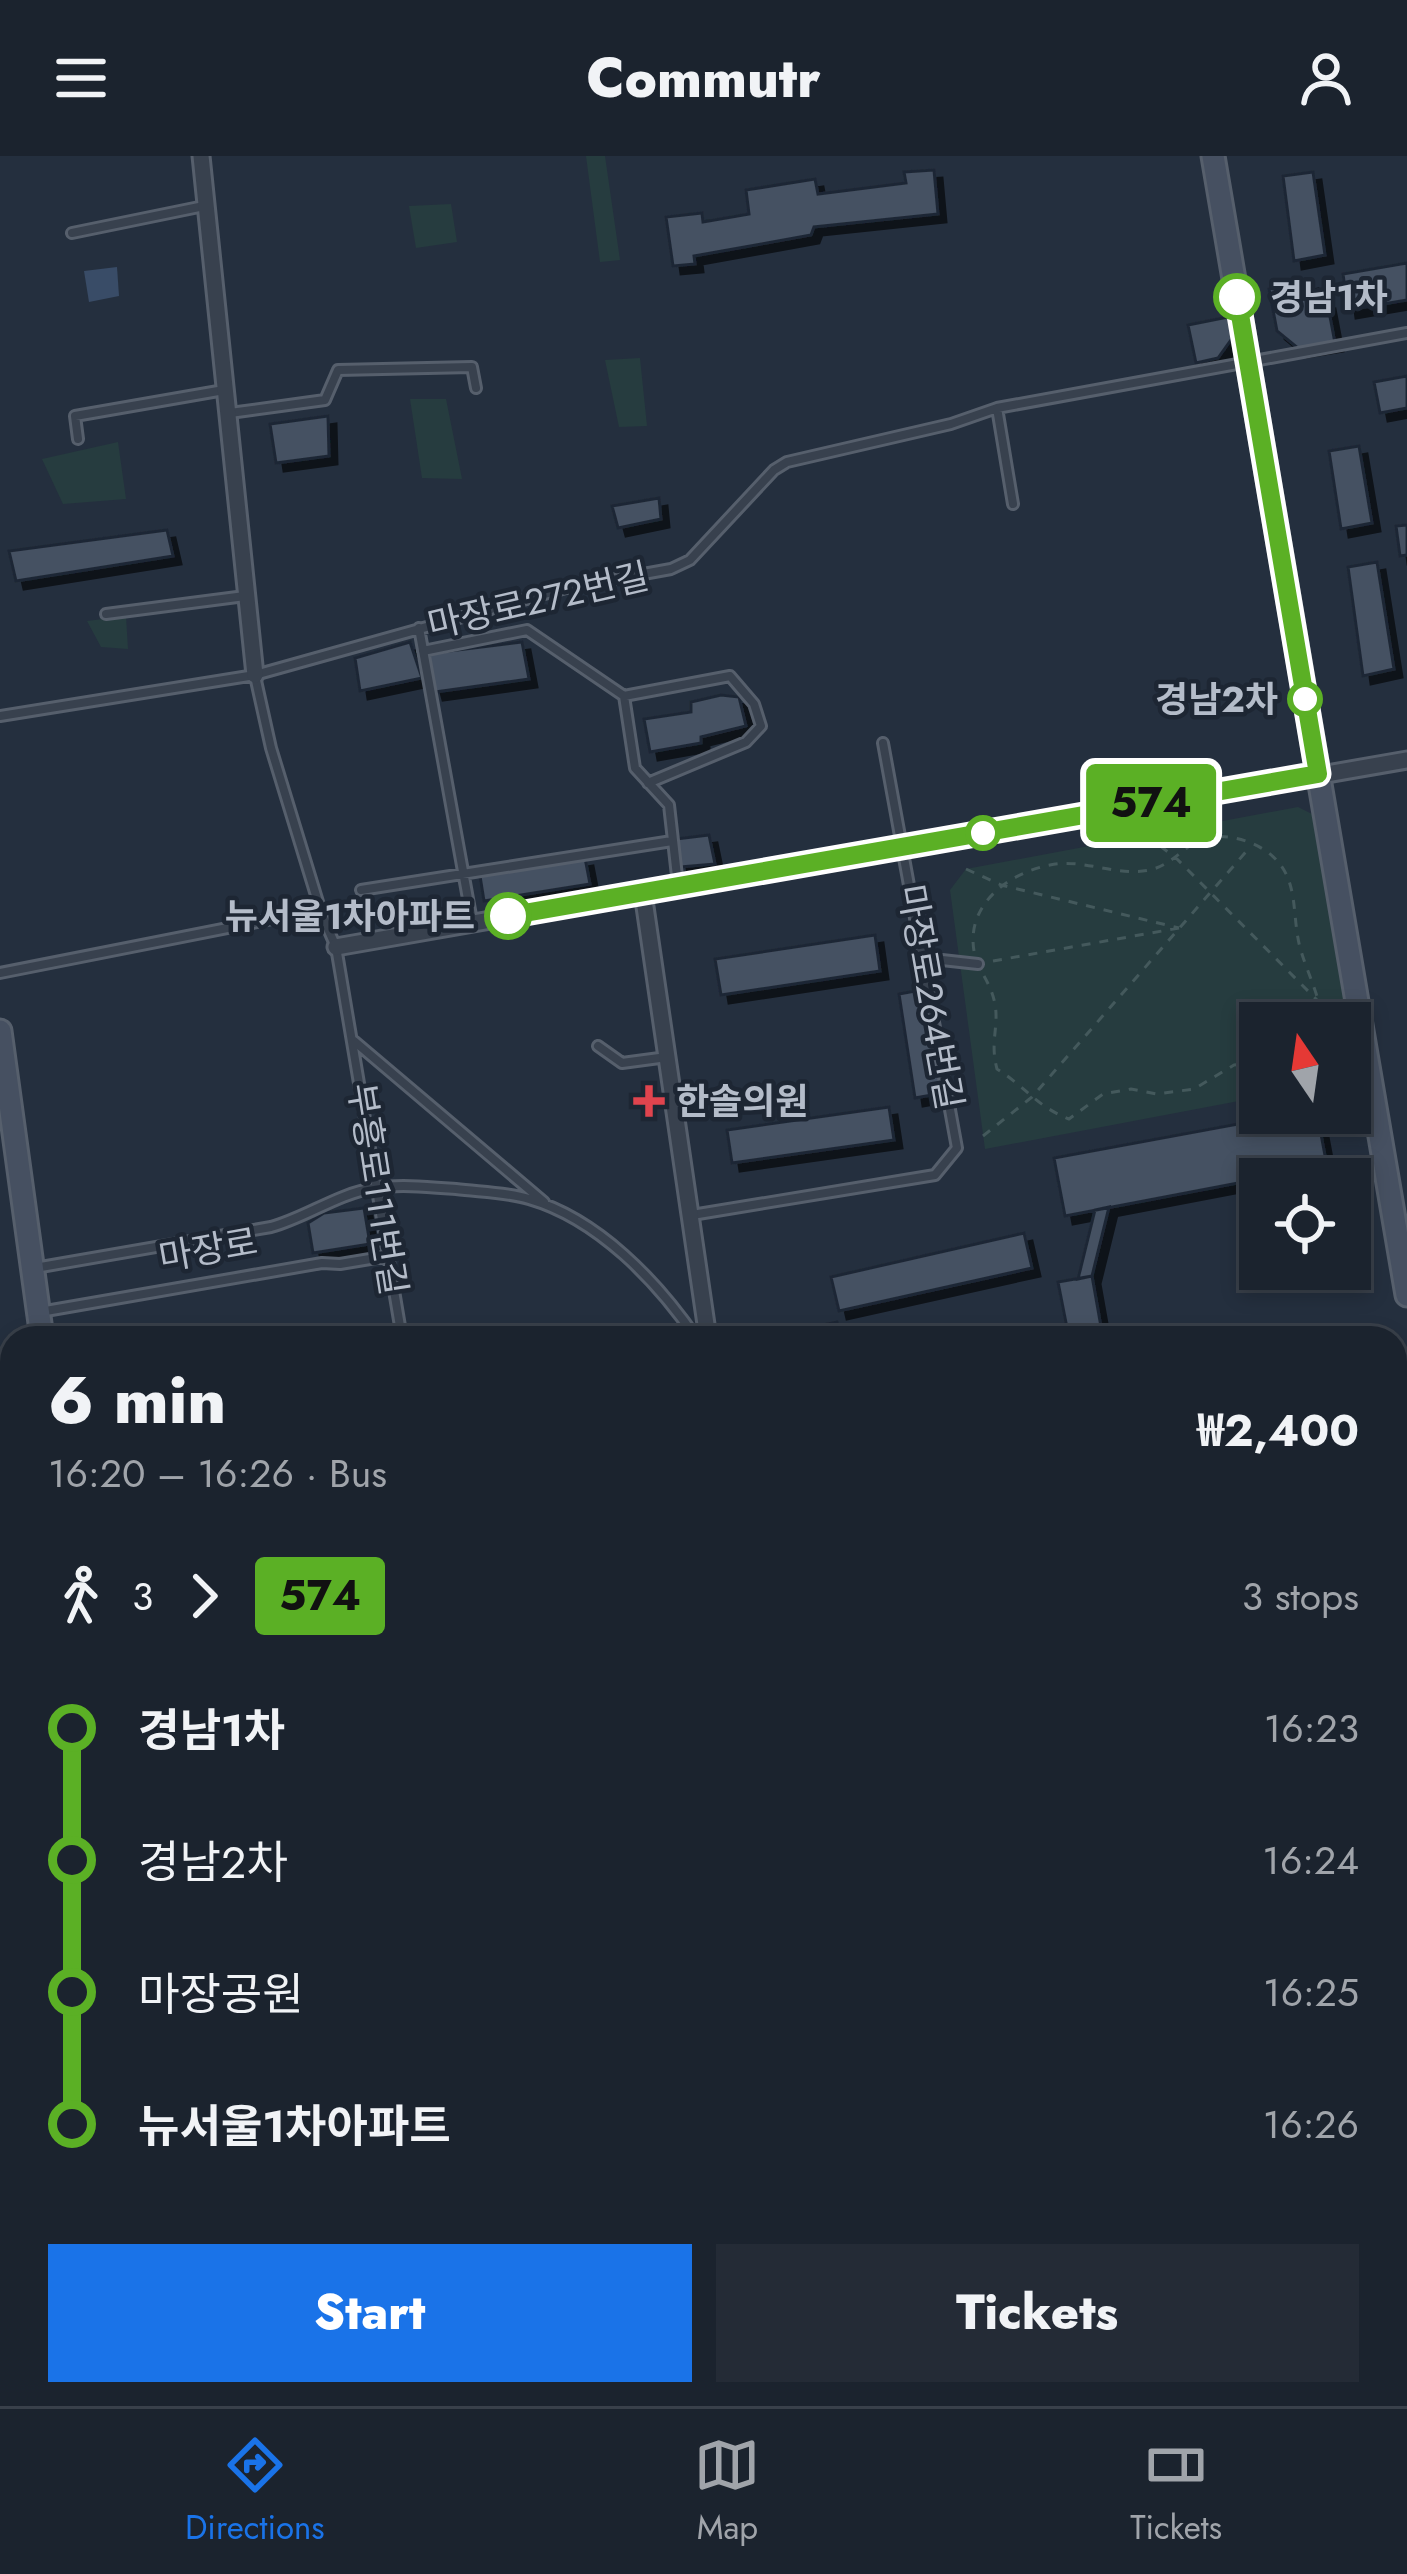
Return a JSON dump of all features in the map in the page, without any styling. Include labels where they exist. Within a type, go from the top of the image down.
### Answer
[{"type":"main road","points":[[1213,156],[1407,1295]]},
{"type":"main road","points":[[0,1031],[41,1326]]},
{"type":"street","points":[[201,156],[255,675]]},
{"type":"street","name":"마장로264번길","points":[[336,947],[1407,760]]},
{"type":"street","points":[[643,893],[707,1326]]},
{"type":"lane","points":[[72,233],[206,206]]},
{"type":"lane","name":"마장로272번길","points":[[0,716],[255,675],[566,588],[671,569],[690,560],[787,462],[951,424],[997,408],[1407,333]]},
{"type":"lane","points":[[230,413],[325,400],[338,370],[472,367],[476,388]]},
{"type":"lane","points":[[78,439],[75,416],[225,389]]},
{"type":"lane","points":[[997,408],[1013,504]]},
{"type":"lane","points":[[106,614],[247,596]]},
{"type":"lane","points":[[419,628],[472,923]]},
{"type":"lane","points":[[423,651],[527,629],[624,695],[730,676],[754,704],[760,726],[746,742],[648,783]]},
{"type":"lane","points":[[255,675],[272,748],[336,947]]},
{"type":"lane","points":[[624,695],[635,768],[669,805],[678,886]]},
{"type":"lane","points":[[883,743],[904,847]]},
{"type":"lane","points":[[361,890],[672,841]]},
{"type":"lane","name":"마장로264번길","points":[[690,1215],[935,1175],[957,1148],[904,847]]},
{"type":"lane","points":[[0,973],[298,914],[322,915]]},
{"type":"lane","name":"부흥로111번길","points":[[336,947],[400,1326]]},
{"type":"lane","points":[[924,958],[978,964]]},
{"type":"lane","name":"부흥로111번길","points":[[353,1040],[549,1207]]},
{"type":"lane","points":[[598,1046],[622,1064],[667,1057]]},
{"type":"lane","points":[[33,1268],[271,1227],[341,1196],[376,1188],[450,1189],[511,1195],[549,1207],[598,1235],[649,1279],[686,1326]]},
{"type":"lane","name":"마장로","points":[[39,1312],[388,1256]]},
{"type":"path","points":[[1146,835],[1209,890],[1318,1002]]},
{"type":"path","points":[[1239,1064],[1194,1089],[1103,1094],[1069,1119],[1041,1108],[998,1070],[993,1053],[998,1009],[972,944],[980,906],[1001,885],[1050,865],[1152,870],[1177,859],[1198,841],[1234,836],[1266,851],[1291,880],[1299,946],[1319,1002]]},
{"type":"path","points":[[983,1136],[1032,1097],[1252,844]]},
{"type":"path","points":[[966,868],[1001,885],[1180,928]]},
{"type":"path","points":[[978,964],[1180,928]]},
{"type":"green space","points":[[586,156],[605,156],[620,260],[600,262]]},
{"type":"green space","points":[[451,204],[457,242],[416,248],[409,206]]},
{"type":"green space","points":[[640,358],[647,426],[619,427],[605,360]]},
{"type":"green space","points":[[410,399],[446,399],[462,479],[422,478]]},
{"type":"green space","points":[[118,442],[126,499],[63,504],[42,459]]},
{"type":"green space","points":[[126,616],[128,649],[101,647],[87,621]]},
{"type":"green space","points":[[1298,807],[1312,814],[1347,1002],[1239,1002],[1239,1101],[985,1149],[950,890],[966,869]]},
{"type":"water","points":[[117,267],[119,296],[89,302],[84,271]]},
{"type":"building","points":[[934,170],[938,214],[814,227],[811,235],[694,256],[695,264],[673,266],[666,217],[702,213],[703,222],[749,214],[746,190],[815,179],[818,194],[906,183],[904,172]]},
{"type":"building","points":[[1313,172],[1325,255],[1294,261],[1283,176]]},
{"type":"building","points":[[1407,263],[1407,300],[1348,310],[1343,274]]},
{"type":"building","points":[[1310,281],[1313,303],[1327,301],[1335,343],[1299,349],[1277,331],[1269,289]]},
{"type":"building","points":[[1228,317],[1233,337],[1218,358],[1196,363],[1188,325]]},
{"type":"building","points":[[1407,376],[1407,408],[1380,413],[1374,382]]},
{"type":"building","points":[[328,416],[329,456],[276,463],[270,424]]},
{"type":"building","points":[[1359,446],[1372,523],[1341,529],[1329,451]]},
{"type":"building","points":[[659,498],[661,519],[618,528],[612,506]]},
{"type":"building","points":[[1407,525],[1407,555],[1400,556],[1396,526]]},
{"type":"building","points":[[167,530],[173,556],[16,581],[9,551]]},
{"type":"building","points":[[1377,562],[1394,669],[1363,676],[1348,567]]},
{"type":"building","points":[[410,642],[422,678],[360,691],[355,658]]},
{"type":"building","points":[[522,642],[529,679],[435,692],[425,654]]},
{"type":"building","points":[[721,695],[739,697],[746,726],[701,737],[701,743],[650,752],[644,719],[691,712],[691,702]]},
{"type":"building","points":[[709,835],[715,864],[680,867],[676,839]]},
{"type":"building","points":[[585,858],[590,884],[484,901],[480,876]]},
{"type":"building","points":[[875,935],[880,971],[721,995],[715,959]]},
{"type":"building","points":[[926,989],[943,1093],[915,1098],[899,994]]},
{"type":"building","points":[[889,1107],[894,1140],[732,1163],[727,1130]]},
{"type":"building","points":[[1239,1124],[1239,1134],[1321,1134],[1325,1158],[1239,1158],[1239,1183],[1065,1216],[1054,1158]]},
{"type":"building","points":[[1109,1207],[1092,1276],[1078,1279],[1095,1210]]},
{"type":"building","points":[[364,1208],[370,1244],[313,1253],[308,1223],[324,1213]]},
{"type":"building","points":[[1024,1233],[1032,1268],[839,1311],[831,1277]]},
{"type":"building","points":[[1092,1276],[1101,1326],[1067,1326],[1058,1282]]},
{"type":"bus line","name":"574","points":[[508,916],[1318,774],[1237,297]]},
{"type":"place","name":"경남1차","points":[[1237,297]]},
{"type":"place","name":"경남2차","points":[[1305,699]]},
{"type":"place","name":"뉴서울1차아파트","points":[[508,916]]},
{"type":"place","name":"한솔의원","points":[[649,1101]]}]
